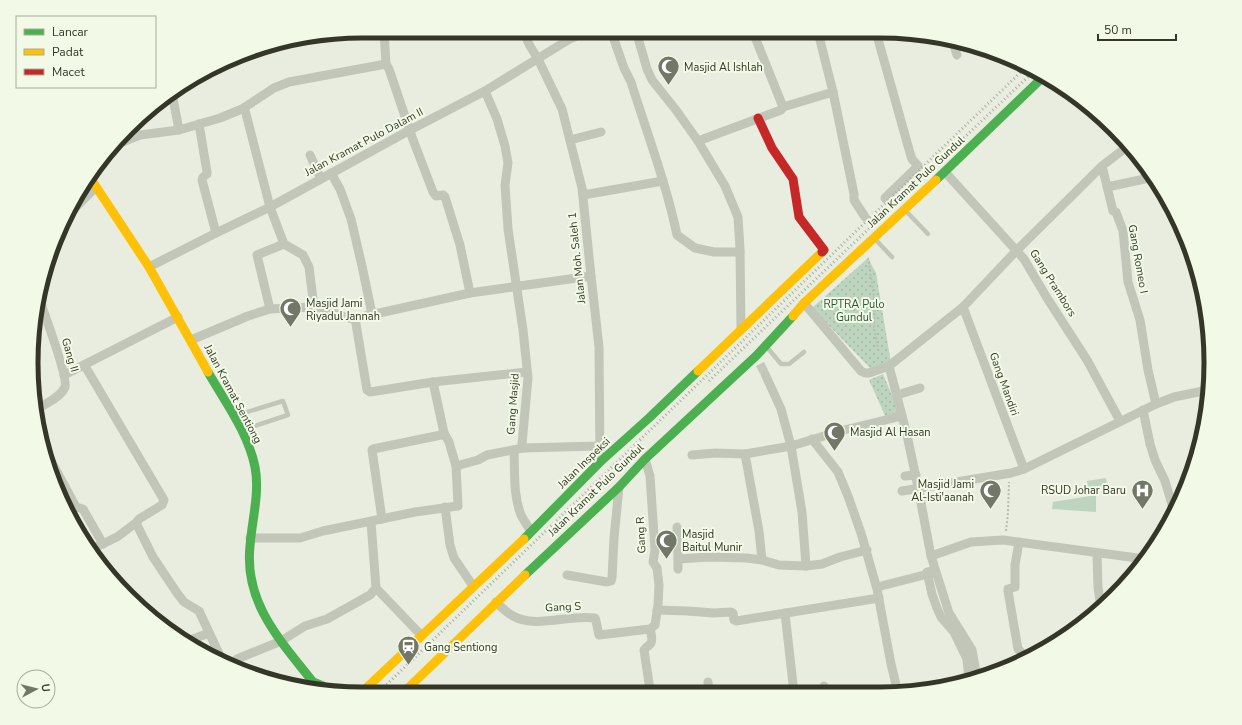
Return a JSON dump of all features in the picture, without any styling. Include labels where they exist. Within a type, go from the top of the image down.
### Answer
[{"type":"street","points":[[384,38],[386,64],[434,195],[445,197],[460,245],[470,293]]},
{"type":"street","name":"Jalan Moh. Saleh 1","points":[[526,38],[562,108],[582,188],[590,276],[600,347],[600,462]]},
{"type":"street","name":"Jalan Kramat Pulo Dalam II","points":[[148,267],[270,207],[410,130],[485,91],[572,38]]},
{"type":"street","points":[[613,38],[624,68],[631,82],[663,181],[671,207],[677,235],[695,248],[714,252],[740,252]]},
{"type":"street","points":[[638,38],[647,69],[652,80],[698,141],[725,186],[738,217],[741,329]]},
{"type":"street","points":[[756,38],[783,107]]},
{"type":"street","points":[[819,38],[854,194],[854,200],[865,217]]},
{"type":"street","points":[[878,38],[910,153],[912,159],[918,166],[885,198]]},
{"type":"street","points":[[954,47],[957,55]]},
{"type":"street","points":[[127,140],[140,135],[179,130],[242,109],[274,88],[289,82],[386,64]]},
{"type":"street","name":"Jalan Kramat Pulo Gundul","points":[[409,687],[496,602],[619,487],[645,459],[758,360],[766,346],[804,303],[945,172],[1040,80]]},
{"type":"street","name":"Gang Masjid","points":[[485,91],[497,119],[505,146],[508,163],[504,186],[508,229],[528,372],[518,449],[599,446]]},
{"type":"street","points":[[698,141],[781,110],[783,107],[832,92]]},
{"type":"street","points":[[173,99],[179,130]]},
{"type":"street","points":[[242,109],[245,110],[270,207],[284,244],[303,256],[309,267],[314,306]]},
{"type":"street","name":"Jalan Inspeksi","points":[[367,687],[531,532],[600,462],[649,418],[824,250],[799,217],[793,180],[772,148],[758,118]]},
{"type":"street","points":[[199,124],[208,174],[203,177],[202,180],[216,233]]},
{"type":"street","points":[[570,140],[601,132]]},
{"type":"street","points":[[804,303],[861,371],[869,373],[889,366],[963,307],[1017,250],[1102,166],[1123,149]]},
{"type":"street","points":[[310,155],[321,179]]},
{"type":"street","name":"Gang Romeo I","points":[[1102,166],[1113,211],[1116,212],[1123,231],[1128,282],[1140,320],[1148,370],[1156,404]]},
{"type":"street","name":"Gang Prambors","points":[[945,172],[1024,259],[1087,360],[1120,421]]},
{"type":"street","points":[[331,173],[340,189],[351,219],[372,314]]},
{"type":"street","points":[[1107,187],[1147,179]]},
{"type":"street","points":[[583,195],[663,181]]},
{"type":"street","name":"Jalan Kramat Sentiong","points":[[93,182],[148,267],[178,317],[233,416],[253,459],[256,475],[250,538],[249,565],[251,581],[263,614],[281,641],[314,683]]},
{"type":"street","points":[[79,204],[96,187]]},
{"type":"street","points":[[270,309],[257,255],[284,244]]},
{"type":"street","points":[[191,340],[248,316],[270,309],[314,306],[348,319],[470,293],[517,285],[590,276]]},
{"type":"street","name":"Gang II","points":[[41,406],[60,394],[66,383],[43,307]]},
{"type":"street","name":"Gang Mandiri","points":[[963,307],[1024,469]]},
{"type":"street","points":[[64,376],[178,317]]},
{"type":"street","points":[[356,318],[368,390],[370,392],[432,382],[528,372]]},
{"type":"street","points":[[85,366],[164,500],[162,505],[139,519],[117,536],[96,547]]},
{"type":"street","points":[[889,366],[897,395],[899,417],[911,475],[916,488],[931,556],[932,572],[959,634],[967,659],[968,674]]},
{"type":"street","points":[[765,374],[781,409],[791,446],[802,512],[806,566]]},
{"type":"street","points":[[250,538],[300,538],[323,531],[415,512],[445,507],[457,507],[459,505],[456,466],[449,442],[444,433],[432,382]]},
{"type":"street","points":[[897,395],[920,388]]},
{"type":"street","points":[[902,491],[1010,474],[1024,469],[1156,404],[1174,397],[1202,391]]},
{"type":"street","points":[[1143,410],[1150,444],[1155,460],[1165,481],[1172,504]]},
{"type":"street","points":[[692,455],[721,453],[745,454],[791,446],[844,430],[899,417]]},
{"type":"street","points":[[382,519],[372,450],[441,435],[444,433]]},
{"type":"street","points":[[812,439],[838,472],[867,550],[877,587],[896,686]]},
{"type":"street","points":[[456,466],[478,460],[488,455],[518,449],[515,486],[516,499],[522,516],[531,532]]},
{"type":"street","points":[[745,454],[760,531],[762,560]]},
{"type":"street","name":"Gang R","points":[[645,459],[650,476],[655,550],[653,562],[657,568],[659,585],[657,610]]},
{"type":"street","points":[[55,467],[76,507],[83,509],[103,544]]},
{"type":"street","points":[[567,575],[607,582],[611,581],[619,487]]},
{"type":"street","points":[[445,507],[450,546],[454,558],[473,586]]},
{"type":"street","points":[[137,522],[137,525],[153,556],[176,593],[184,602],[199,611],[219,654]]},
{"type":"street","points":[[371,522],[376,588],[422,635]]},
{"type":"street","points":[[677,527],[678,569]]},
{"type":"street","points":[[931,556],[971,542],[1003,540],[1138,558]]},
{"type":"street","points":[[1019,542],[1015,565],[1015,587],[1008,588],[1008,591],[1018,649],[1021,655]]},
{"type":"street","points":[[678,559],[728,557],[747,558],[762,560],[779,565],[806,566],[822,564],[840,557],[867,550]]},
{"type":"street","points":[[1097,553],[1099,600]]},
{"type":"street","points":[[877,587],[932,572]]},
{"type":"street","points":[[237,660],[281,641],[305,626],[327,619],[370,595],[376,588]]},
{"type":"street","points":[[650,687],[644,650],[652,640],[650,629],[655,625],[657,610],[714,613],[731,612],[733,613],[734,620],[736,621],[879,598]]},
{"type":"street","name":"Gang S","points":[[496,602],[514,617],[534,621],[594,618],[599,635],[650,629]]},
{"type":"street","points":[[786,613],[793,687]]},
{"type":"street","points":[[193,639],[209,633]]},
{"type":"street","points":[[959,634],[972,650],[976,672]]},
{"type":"street","points":[[708,682],[709,687]]},
{"type":"lane","points":[[904,209],[928,234]]},
{"type":"lane","points":[[874,237],[892,257]]},
{"type":"lane","points":[[766,346],[780,364],[789,364],[804,352]]},
{"type":"lane","points":[[233,416],[283,401],[288,415],[240,430]]},
{"type":"path","points":[[865,246],[875,303],[874,328],[878,348]]},
{"type":"path","points":[[1003,540],[1007,524],[1010,474]]},
{"type":"green space","name":"RPTRA Pulo Gundul","points":[[868,258],[876,273],[891,363],[871,369],[812,308]]},
{"type":"green space","points":[[883,374],[899,412],[886,418],[869,380]]},
{"type":"green space","points":[[1106,478],[1108,489],[1088,492],[1087,481]]},
{"type":"green space","points":[[1096,495],[1096,512],[1052,509],[1053,502]]},
{"type":"tunnel","points":[[760,364],[765,374]]},
{"type":"railway","points":[[384,687],[1022,71]]},
{"type":"railway","points":[[709,381],[1030,75]]},
{"type":"traffic: fast","points":[[936,180],[1040,80]]},
{"type":"traffic: fast","points":[[525,575],[619,487],[645,459],[756,356],[793,316]]},
{"type":"traffic: fast","points":[[524,539],[600,462],[698,371]]},
{"type":"traffic: fast","points":[[208,372],[242,429],[252,454],[255,467],[257,486],[250,546],[250,566],[253,585],[259,603],[277,636],[314,683]]},
{"type":"traffic: fast","points":[[313,682],[317,684]]},
{"type":"traffic: slow","points":[[793,316],[804,303],[936,180]]},
{"type":"traffic: slow","points":[[93,182],[149,267],[208,372]]},
{"type":"traffic: slow","points":[[698,371],[822,252]]},
{"type":"traffic: slow","points":[[367,687],[524,539]]},
{"type":"traffic: slow","points":[[409,687],[525,575]]},
{"type":"traffic: jam","points":[[758,118],[772,148],[793,179],[799,217],[824,250],[822,252]]},
{"type":"place","name":"Masjid Al Ishlah","points":[[669,86]]},
{"type":"place","name":"Masjid Jami Riyadul Jannah","points":[[290,328]]},
{"type":"place","name":"Masjid Al Hasan","points":[[834,452]]},
{"type":"place","name":"Masjid Jami Al-Isti'aanah","points":[[990,510]]},
{"type":"place","name":"RSUD Johar Baru","points":[[1142,510]]},
{"type":"place","name":"Masjid Baitul Munir","points":[[667,560]]},
{"type":"place","name":"Gang Sentiong","points":[[409,666]]}]
